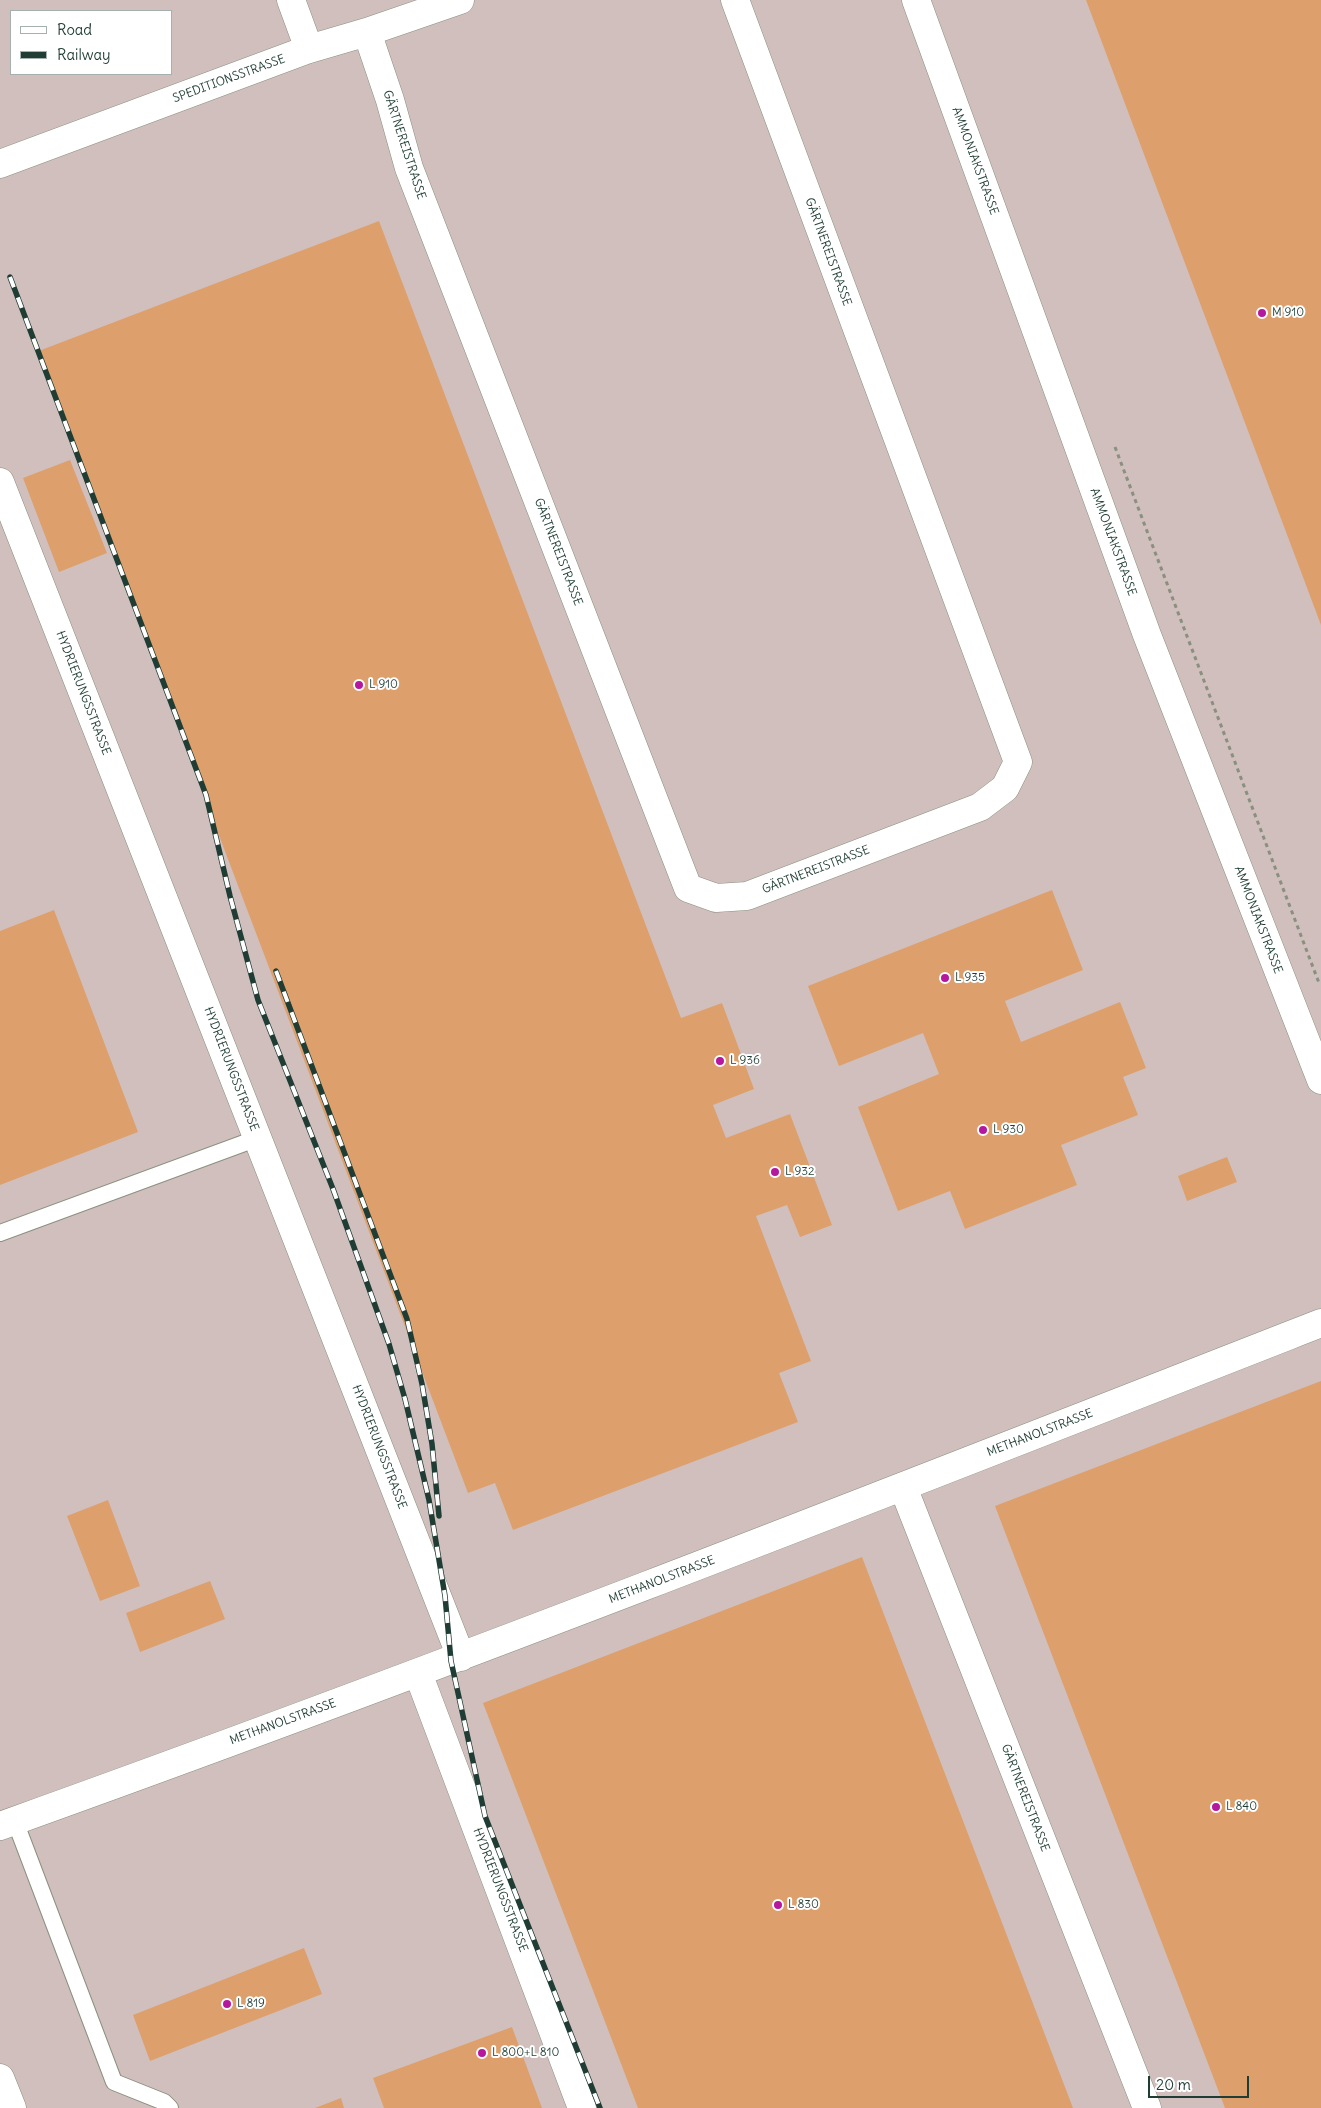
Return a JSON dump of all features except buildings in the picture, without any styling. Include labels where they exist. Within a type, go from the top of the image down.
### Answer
[{"type":"street","points":[[291,0],[308,50]]},
{"type":"street","name":"SPEDITIONSSTRASSE","points":[[0,164],[308,50],[460,0]]},
{"type":"street","name":"GÄRTNEREISTRASSE","points":[[367,32],[390,100],[409,168],[688,888],[716,898],[747,896],[980,807],[1005,788],[1018,762],[734,0]]},
{"type":"street","name":"AMMONIAKSTRASSE","points":[[916,0],[1147,635],[1321,1080]]},
{"type":"street","name":"HYDRIERUNGSSTRASSE","points":[[0,482],[461,1657]]},
{"type":"street","name":"METHANOLSTRASSE","points":[[7,1824],[461,1657],[903,1487],[1321,1323]]},
{"type":"street","name":"GÄRTNEREISTRASSE","points":[[903,1487],[1147,2108]]},
{"type":"street","name":"HYDRIERUNGSSTRASSE","points":[[418,1673],[582,2108]]},
{"type":"street","points":[[0,2078],[12,2108]]},
{"type":"lane","points":[[0,1233],[258,1138]]},
{"type":"lane","points":[[7,1824],[114,2082],[164,2102],[170,2108]]},
{"type":"path","points":[[1115,447],[1321,987]]},
{"type":"shaded area","points":[[0,0],[1321,0],[1321,2108],[0,2108]]},
{"type":"railway","points":[[10,277],[206,795],[230,896],[258,1000],[333,1189],[389,1344],[405,1399],[429,1500],[445,1596],[451,1661],[485,1816],[600,2108]]},
{"type":"railway","points":[[276,971],[407,1319],[422,1384],[432,1444],[439,1516]]},
{"type":"place","name":"M 910","points":[[1262,313]]},
{"type":"place","name":"L 910","points":[[359,685]]},
{"type":"place","name":"L 935","points":[[945,978]]},
{"type":"place","name":"L 936","points":[[720,1061]]},
{"type":"place","name":"L 930","points":[[983,1130]]},
{"type":"place","name":"L 932","points":[[775,1172]]},
{"type":"place","name":"L 840","points":[[1216,1807]]},
{"type":"place","name":"L 830","points":[[778,1905]]},
{"type":"place","name":"L 819","points":[[227,2004]]},
{"type":"place","name":"L 800+L 810","points":[[482,2053]]}]
